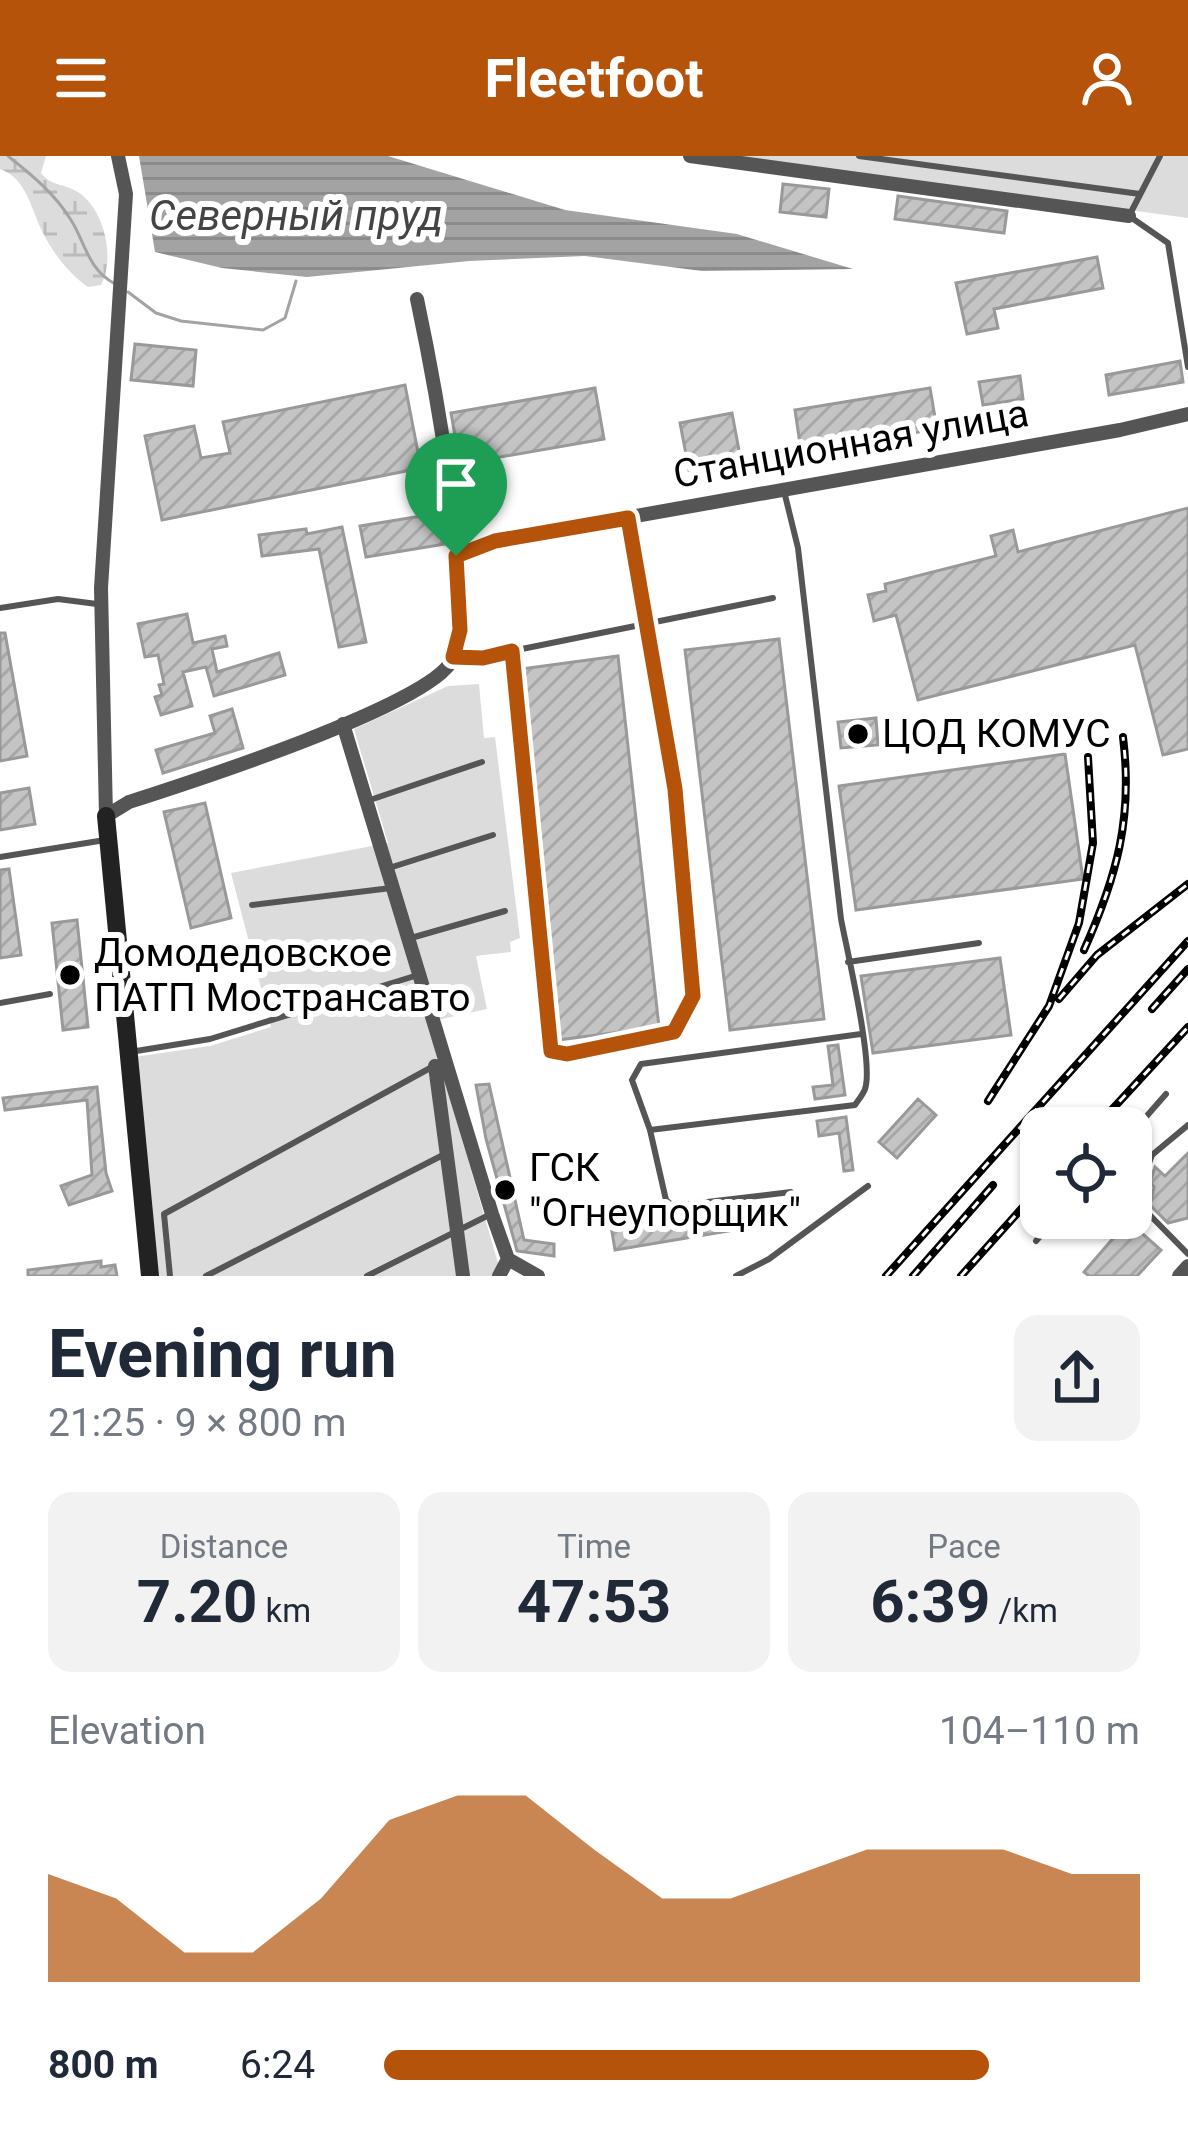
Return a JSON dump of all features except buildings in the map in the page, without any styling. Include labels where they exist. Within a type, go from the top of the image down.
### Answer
[{"type":"street","points":[[118,156],[126,194],[101,604],[106,816],[150,1276]]},
{"type":"street","points":[[690,156],[1129,216]]},
{"type":"street","points":[[106,816],[129,802],[259,760],[344,724],[428,684],[452,663],[460,630],[456,556],[445,457],[417,299]]},
{"type":"street","name":"Станционная улица","points":[[456,556],[495,541],[1188,414]]},
{"type":"street","points":[[344,724],[492,1214],[508,1259],[538,1276]]},
{"type":"street","points":[[435,1066],[463,1276]]},
{"type":"street","points":[[499,1276],[508,1259]]},
{"type":"street","points":[[1179,1276],[1188,1266]]},
{"type":"lane","points":[[859,156],[1141,194]]},
{"type":"lane","points":[[1160,156],[1129,216],[1168,243],[1188,367]]},
{"type":"lane","points":[[650,1130],[855,1105],[866,1088],[799,548],[783,490]]},
{"type":"lane","points":[[512,651],[551,1051],[567,1054],[674,1032],[693,996],[675,789],[628,518]]},
{"type":"lane","points":[[453,657],[483,658],[773,598]]},
{"type":"lane","points":[[0,608],[58,599],[101,604]]},
{"type":"lane","points":[[367,801],[482,762]]},
{"type":"lane","points":[[389,868],[493,835]]},
{"type":"lane","points":[[0,857],[108,839]]},
{"type":"lane","points":[[252,904],[395,887]]},
{"type":"lane","points":[[410,938],[505,911]]},
{"type":"lane","points":[[848,962],[979,943]]},
{"type":"lane","points":[[129,1052],[210,1039],[422,974]]},
{"type":"lane","points":[[0,1003],[50,994]]},
{"type":"lane","points":[[791,1192],[673,1206],[666,1200],[650,1130],[632,1081],[641,1064],[861,1034]]},
{"type":"lane","points":[[170,1276],[164,1214],[435,1066]]},
{"type":"lane","points":[[1152,1110],[1166,1094]]},
{"type":"lane","points":[[1152,1155],[1188,1125]]},
{"type":"lane","points":[[206,1276],[446,1154]]},
{"type":"lane","points":[[736,1276],[770,1259],[868,1186]]},
{"type":"lane","points":[[367,1276],[492,1214]]},
{"type":"lane","points":[[1152,1217],[1188,1254]]},
{"type":"green space","points":[[0,156],[46,156],[41,173],[74,190],[93,207],[107,247],[101,285],[88,287],[62,263],[22,187],[0,169]]},
{"type":"green space","points":[[731,156],[1188,156],[1188,218]]},
{"type":"green space","points":[[479,684],[484,738],[495,737],[520,938],[510,942],[511,952],[476,956],[487,1009],[428,1022],[500,1270],[495,1276],[157,1276],[134,1057],[210,1046],[271,1027],[231,873],[388,843],[354,729],[448,686]]},
{"type":"water","name":"Северный пруд","points":[[139,156],[388,156],[565,210],[737,234],[853,269],[702,271],[585,256],[469,261],[307,277],[222,268],[155,252]]},
{"type":"waterway","points":[[8,156],[58,202],[93,263],[115,284]]},
{"type":"waterway","points":[[128,292],[156,313],[181,321],[263,330],[285,318],[296,281]]},
{"type":"railway","points":[[1084,950],[1120,846],[1126,794],[1123,737]]},
{"type":"railway","points":[[988,1101],[1049,1006],[1079,923],[1093,843],[1088,757]]},
{"type":"railway","points":[[1059,999],[1097,955],[1188,884]]},
{"type":"railway","points":[[886,1276],[1188,941]]},
{"type":"railway","points":[[1152,1009],[1188,969]]},
{"type":"railway","points":[[1114,1107],[1188,1027]]},
{"type":"railway","points":[[913,1276],[993,1185]]},
{"type":"railway","points":[[961,1276],[1020,1210]]},
{"type":"place","name":"ЦОД КОМУС","points":[[858,734]]},
{"type":"place","name":"Домодедовское ПАТП Мострансавто","points":[[70,975]]},
{"type":"place","name":"ГСК \"Огнеупорщик\"","points":[[505,1190]]},
{"type":"route","points":[[628,518],[675,789],[693,996],[674,1032],[567,1054],[551,1051],[512,651],[483,658],[453,657],[460,630],[456,556],[495,541],[628,518]]}]
